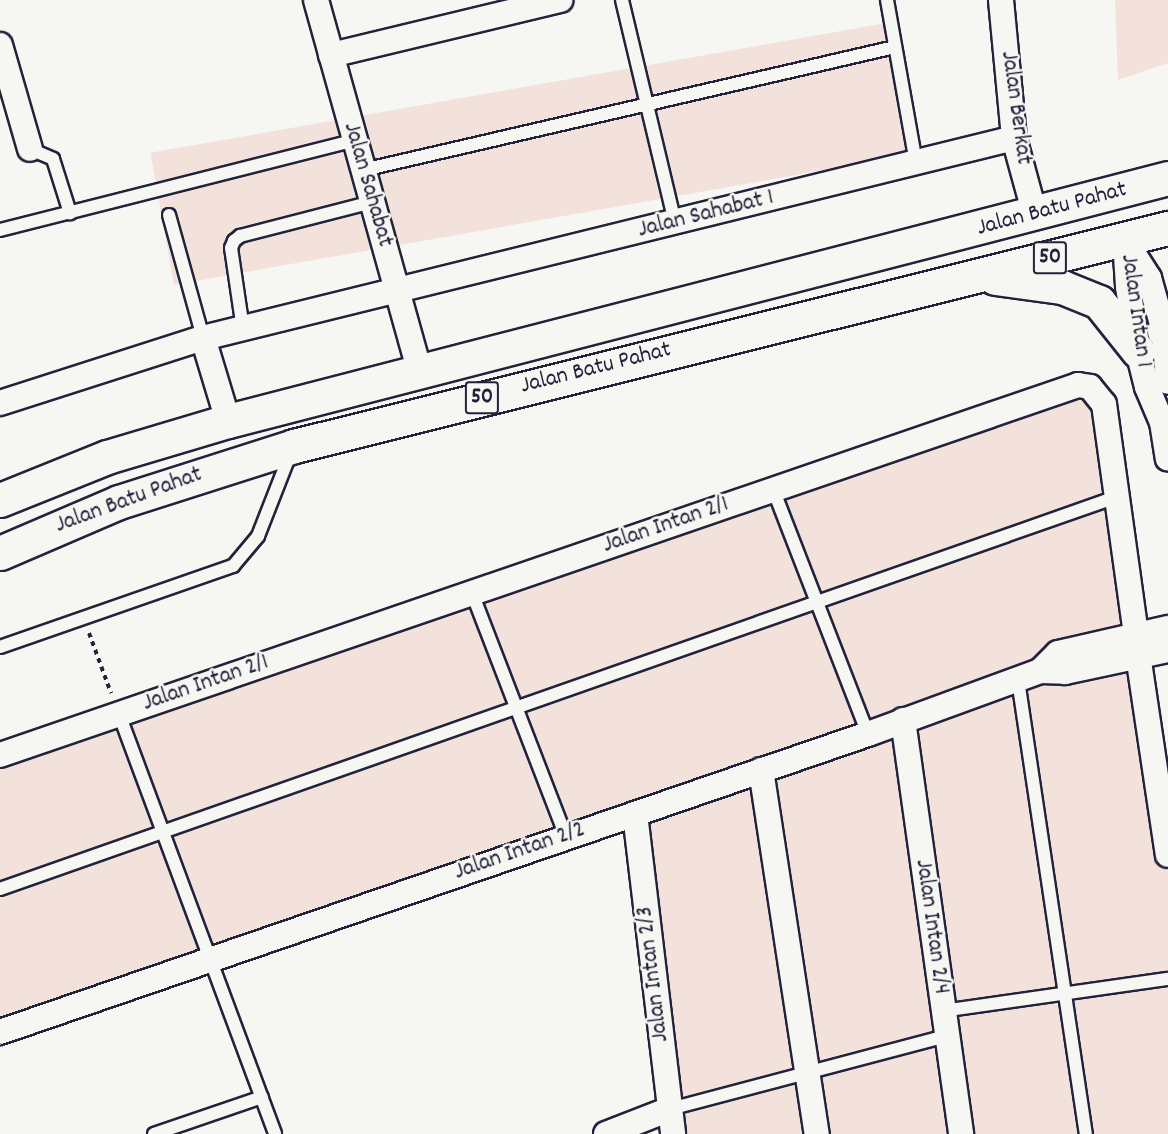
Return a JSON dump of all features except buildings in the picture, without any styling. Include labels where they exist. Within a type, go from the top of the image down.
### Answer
[{"type":"highway","name":"Jalan Batu Pahat","points":[[0,500],[107,458],[228,421],[419,369],[1030,217],[1168,178]]},
{"type":"highway","points":[[1030,217],[1061,222],[1125,240],[1148,200],[1168,186]]},
{"type":"highway","name":"Jalan Batu Pahat","points":[[0,553],[119,502],[294,446],[1168,228]]},
{"type":"highway","points":[[975,276],[1062,287],[1099,302],[1161,337]]},
{"type":"street","name":"Jalan Sahabat","points":[[316,0],[419,369]]},
{"type":"street","points":[[331,55],[560,0]]},
{"type":"street","name":"Jalan Berkat","points":[[1001,0],[1014,138],[1030,217]]},
{"type":"street","points":[[0,45],[30,149]]},
{"type":"street","name":"Jalan Sahabat 1","points":[[0,403],[204,338],[1014,138]]},
{"type":"street","name":"Jalan Intan 1","points":[[1125,240],[1128,287],[1161,337],[1147,387],[1162,422],[1168,459]]},
{"type":"street","name":"Jalan Intan 1","points":[[1125,240],[1149,278],[1168,382]]},
{"type":"street","points":[[204,338],[228,421]]},
{"type":"street","name":"Jalan Intan 2/1","points":[[0,755],[1078,385],[1090,387],[1104,404],[1137,645]]},
{"type":"street","name":"Jalan Intan 1","points":[[1162,422],[1168,391]]},
{"type":"street","name":"Jalan Intan 2/2","points":[[0,1032],[868,734],[1029,675],[1065,672],[1137,645],[1168,628]]},
{"type":"street","points":[[1137,645],[1168,855]]},
{"type":"street","name":"Jalan Intan 2/2","points":[[1137,645],[1168,650]]},
{"type":"street","name":"Jalan Intan 2/4","points":[[903,720],[961,1134]]},
{"type":"street","points":[[761,770],[817,1134]]},
{"type":"street","name":"Jalan Intan 2/3","points":[[635,814],[673,1134]]},
{"type":"street","points":[[606,1134],[670,1109]]},
{"type":"lane","points":[[622,0],[675,222]]},
{"type":"lane","points":[[887,0],[916,162]]},
{"type":"lane","points":[[363,170],[895,47]]},
{"type":"lane","points":[[0,230],[355,140]]},
{"type":"lane","points":[[30,149],[53,159],[70,213]]},
{"type":"lane","points":[[243,329],[231,248],[234,241],[240,236],[372,202]]},
{"type":"lane","points":[[169,215],[204,338]]},
{"type":"lane","points":[[0,647],[233,566],[258,536],[294,446]]},
{"type":"lane","points":[[773,489],[868,734]]},
{"type":"lane","points":[[0,889],[1116,497]]},
{"type":"lane","points":[[472,593],[566,836]]},
{"type":"lane","points":[[1029,675],[1065,993],[1086,1134]]},
{"type":"lane","points":[[119,714],[276,1134]]},
{"type":"lane","points":[[942,1011],[1168,979]]},
{"type":"lane","points":[[670,1109],[947,1036]]},
{"type":"lane","points":[[154,1134],[262,1097]]},
{"type":"path","points":[[84,618],[119,714]]},
{"type":"shaded area","points":[[1115,0],[1168,0],[1168,63],[1118,80]]},
{"type":"shaded area","points":[[898,21],[921,153],[174,285],[151,153]]},
{"type":"shaded area","points":[[1081,374],[1110,389],[1168,786],[1168,1134],[664,1134],[628,828],[0,1041],[0,745]]}]
